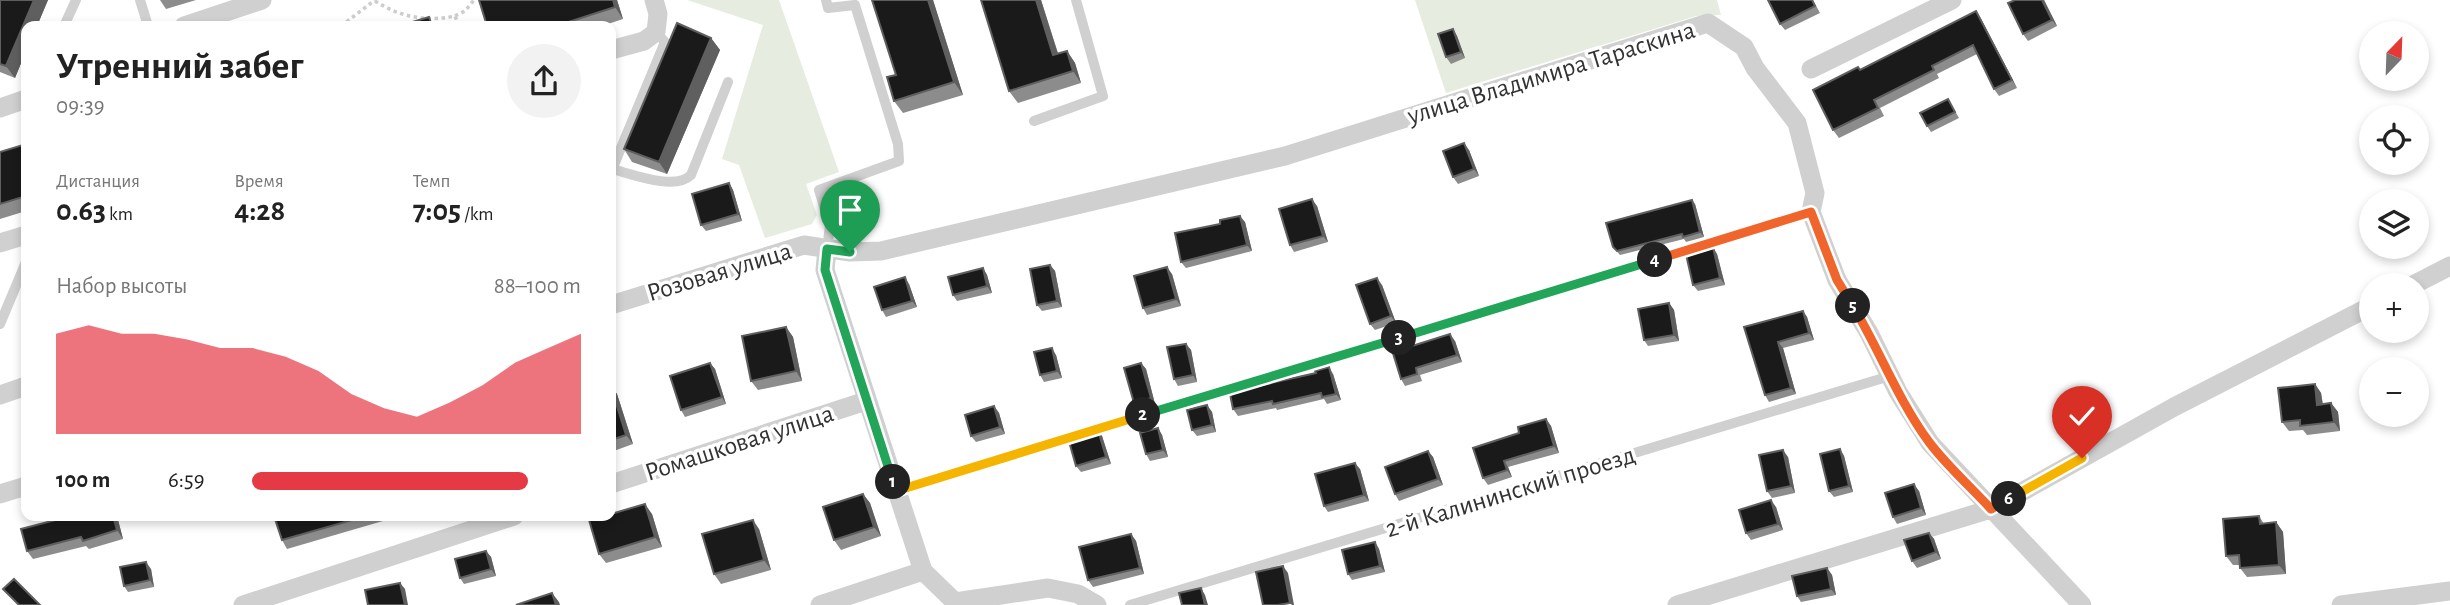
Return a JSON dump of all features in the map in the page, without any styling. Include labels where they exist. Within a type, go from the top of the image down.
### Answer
[{"type":"street","points":[[193,21],[221,6],[262,0]]},
{"type":"street","points":[[616,49],[643,41],[656,32],[658,14],[654,0]]},
{"type":"street","points":[[1811,69],[1952,0]]},
{"type":"street","name":"улица Владимира Тараскина","points":[[827,249],[850,252],[881,251],[1285,156],[1708,23],[1744,47],[1755,68],[1797,123],[1815,193],[1811,212],[1837,280],[1869,333],[1898,393],[1930,443],[2082,605]]},
{"type":"street","points":[[0,108],[21,101]]},
{"type":"street","points":[[0,243],[21,237]]},
{"type":"street","name":"Розовая улица","points":[[616,303],[804,245],[827,249]]},
{"type":"street","points":[[827,249],[825,270],[923,571],[955,602],[1048,588],[1077,594],[1097,605]]},
{"type":"street","points":[[2429,277],[2450,266]]},
{"type":"street","points":[[1677,605],[1991,509],[2174,407],[2359,312]]},
{"type":"street","points":[[0,395],[21,389]]},
{"type":"street","name":"Ромашковая улица","points":[[616,482],[866,401]]},
{"type":"street","points":[[0,494],[21,488]]},
{"type":"street","points":[[243,605],[498,521]]},
{"type":"street","points":[[820,605],[923,571]]},
{"type":"street","points":[[2341,605],[2409,601],[2450,591]]},
{"type":"lane","points":[[66,21],[76,0]]},
{"type":"lane","points":[[140,0],[146,21]]},
{"type":"lane","points":[[826,0],[828,8],[855,5],[898,144],[899,161],[819,190],[830,226],[827,249]]},
{"type":"lane","points":[[1034,121],[1103,96],[1076,0]]},
{"type":"lane","points":[[616,159],[665,42],[656,32]]},
{"type":"lane","points":[[616,172],[668,183],[685,181],[691,175],[728,82]]},
{"type":"lane","points":[[896,491],[1811,212]]},
{"type":"lane","points":[[0,324],[21,274]]},
{"type":"lane","name":"2-й Калининский проезд","points":[[1130,605],[1890,376]]},
{"type":"path","points":[[348,21],[375,1],[389,11],[426,19],[455,16],[465,11],[474,0]]},
{"type":"path","points":[[455,16],[457,21]]},
{"type":"shaded area","points":[[687,0],[779,0],[839,172],[806,184],[817,215],[812,224],[765,238],[739,165],[722,159],[763,25]]},
{"type":"shaded area","points":[[1415,0],[1717,0],[1721,15],[1696,16],[1446,93]]},
{"type":"building","points":[[0,0],[34,0],[25,21],[21,21],[21,31],[6,66],[0,64]]},
{"type":"building","points":[[479,0],[613,0],[615,7],[572,21],[485,21]]},
{"type":"building","points":[[872,0],[928,0],[954,82],[894,101],[887,77],[896,75]]},
{"type":"building","points":[[981,0],[1036,0],[1053,55],[1067,51],[1073,71],[1009,91]]},
{"type":"building","points":[[1768,0],[1812,0],[1815,6],[1780,24]]},
{"type":"building","points":[[2015,0],[2042,0],[2052,20],[2023,34],[2008,3]]},
{"type":"building","points":[[1976,11],[2012,80],[1994,89],[1973,45],[1932,66],[1934,70],[1874,100],[1878,108],[1833,130],[1813,90],[1858,67],[1860,70]]},
{"type":"building","points":[[677,23],[711,38],[659,162],[624,149]]},
{"type":"building","points":[[1453,29],[1461,52],[1446,57],[1438,34]]},
{"type":"building","points":[[1948,99],[1955,112],[1927,126],[1920,113]]},
{"type":"building","points":[[1464,143],[1474,169],[1453,177],[1443,151]]},
{"type":"building","points":[[21,146],[21,198],[0,204],[0,152]]},
{"type":"building","points":[[729,183],[738,214],[701,225],[692,194]]},
{"type":"building","points":[[1312,199],[1323,236],[1290,245],[1279,209]]},
{"type":"building","points":[[1692,200],[1700,232],[1617,251],[1613,247],[1606,223]]},
{"type":"building","points":[[1240,216],[1247,245],[1181,262],[1175,233],[1220,224],[1220,220]]},
{"type":"building","points":[[1703,245],[1704,249],[1713,247],[1720,278],[1693,285],[1685,250]]},
{"type":"building","points":[[1050,265],[1057,301],[1037,305],[1030,269]]},
{"type":"building","points":[[1167,267],[1176,299],[1143,308],[1134,276]]},
{"type":"building","points":[[983,268],[987,286],[953,295],[948,277]]},
{"type":"building","points":[[905,277],[912,301],[882,310],[874,287]]},
{"type":"building","points":[[1377,278],[1391,316],[1370,324],[1356,285]]},
{"type":"building","points":[[1669,303],[1674,335],[1644,340],[1638,309]]},
{"type":"building","points":[[1803,311],[1809,333],[1778,342],[1791,388],[1765,395],[1744,327]]},
{"type":"building","points":[[786,327],[796,371],[751,381],[742,336]]},
{"type":"building","points":[[1450,334],[1457,355],[1416,368],[1417,374],[1401,379],[1392,350]]},
{"type":"building","points":[[1186,344],[1193,375],[1174,379],[1167,347]]},
{"type":"building","points":[[1052,348],[1057,371],[1040,375],[1034,352]]},
{"type":"building","points":[[710,363],[722,397],[681,410],[670,376]]},
{"type":"building","points":[[1141,363],[1151,398],[1134,403],[1124,368]]},
{"type":"building","points":[[1329,367],[1336,394],[1322,397],[1321,393],[1273,404],[1272,401],[1233,409],[1229,389],[1248,384],[1249,388],[1316,373],[1315,371]]},
{"type":"building","points":[[2315,384],[2317,405],[2331,403],[2334,422],[2300,426],[2300,420],[2282,422],[2278,388]]},
{"type":"building","points":[[616,403],[626,435],[616,438]]},
{"type":"building","points":[[1207,405],[1212,425],[1192,430],[1187,410]]},
{"type":"building","points":[[994,406],[1000,427],[971,436],[965,415]]},
{"type":"building","points":[[1546,419],[1554,446],[1504,461],[1507,470],[1483,478],[1473,448],[1519,433],[1518,427]]},
{"type":"building","points":[[1158,428],[1163,450],[1146,454],[1140,433]]},
{"type":"building","points":[[1098,430],[1106,457],[1076,466],[1068,438]]},
{"type":"building","points":[[1840,449],[1849,486],[1829,491],[1820,454]]},
{"type":"building","points":[[1783,450],[1791,486],[1767,491],[1759,455]]},
{"type":"building","points":[[1428,451],[1438,479],[1395,494],[1385,467]]},
{"type":"building","points":[[1355,463],[1364,495],[1324,506],[1315,474]]},
{"type":"building","points":[[1914,484],[1921,508],[1893,517],[1885,493]]},
{"type":"building","points":[[863,494],[874,527],[834,540],[823,507]]},
{"type":"building","points":[[1771,500],[1778,524],[1746,533],[1739,510]]},
{"type":"building","points":[[645,504],[655,537],[599,554],[589,521],[616,521],[616,513]]},
{"type":"building","points":[[2259,516],[2260,524],[2276,522],[2279,565],[2240,568],[2239,555],[2226,556],[2223,519]]},
{"type":"building","points":[[753,520],[764,560],[714,574],[702,534]]},
{"type":"building","points":[[52,521],[114,521],[117,530],[83,541],[81,537],[27,551],[21,529]]},
{"type":"building","points":[[276,521],[348,521],[282,540]]},
{"type":"building","points":[[1929,533],[1936,552],[1912,561],[1904,540]]},
{"type":"building","points":[[1131,534],[1140,568],[1088,580],[1079,547]]},
{"type":"building","points":[[1375,542],[1380,566],[1348,574],[1342,550]]},
{"type":"building","points":[[486,551],[491,569],[460,578],[455,559]]},
{"type":"building","points":[[146,562],[150,580],[124,586],[120,567]]},
{"type":"building","points":[[1283,566],[1290,603],[1263,605],[1256,572]]},
{"type":"building","points":[[1827,568],[1831,589],[1797,596],[1792,576]]},
{"type":"building","points":[[14,579],[40,605],[19,605],[3,589]]},
{"type":"building","points":[[400,583],[405,605],[368,605],[365,590]]},
{"type":"building","points":[[1201,588],[1205,605],[1182,605],[1179,593]]},
{"type":"building","points":[[552,593],[556,605],[516,605]]},
{"type":"route","points":[[850,252],[827,249],[825,270],[896,491],[1811,212],[1837,280],[1869,333],[1898,393],[1930,443],[1991,509],[2082,458]]}]
